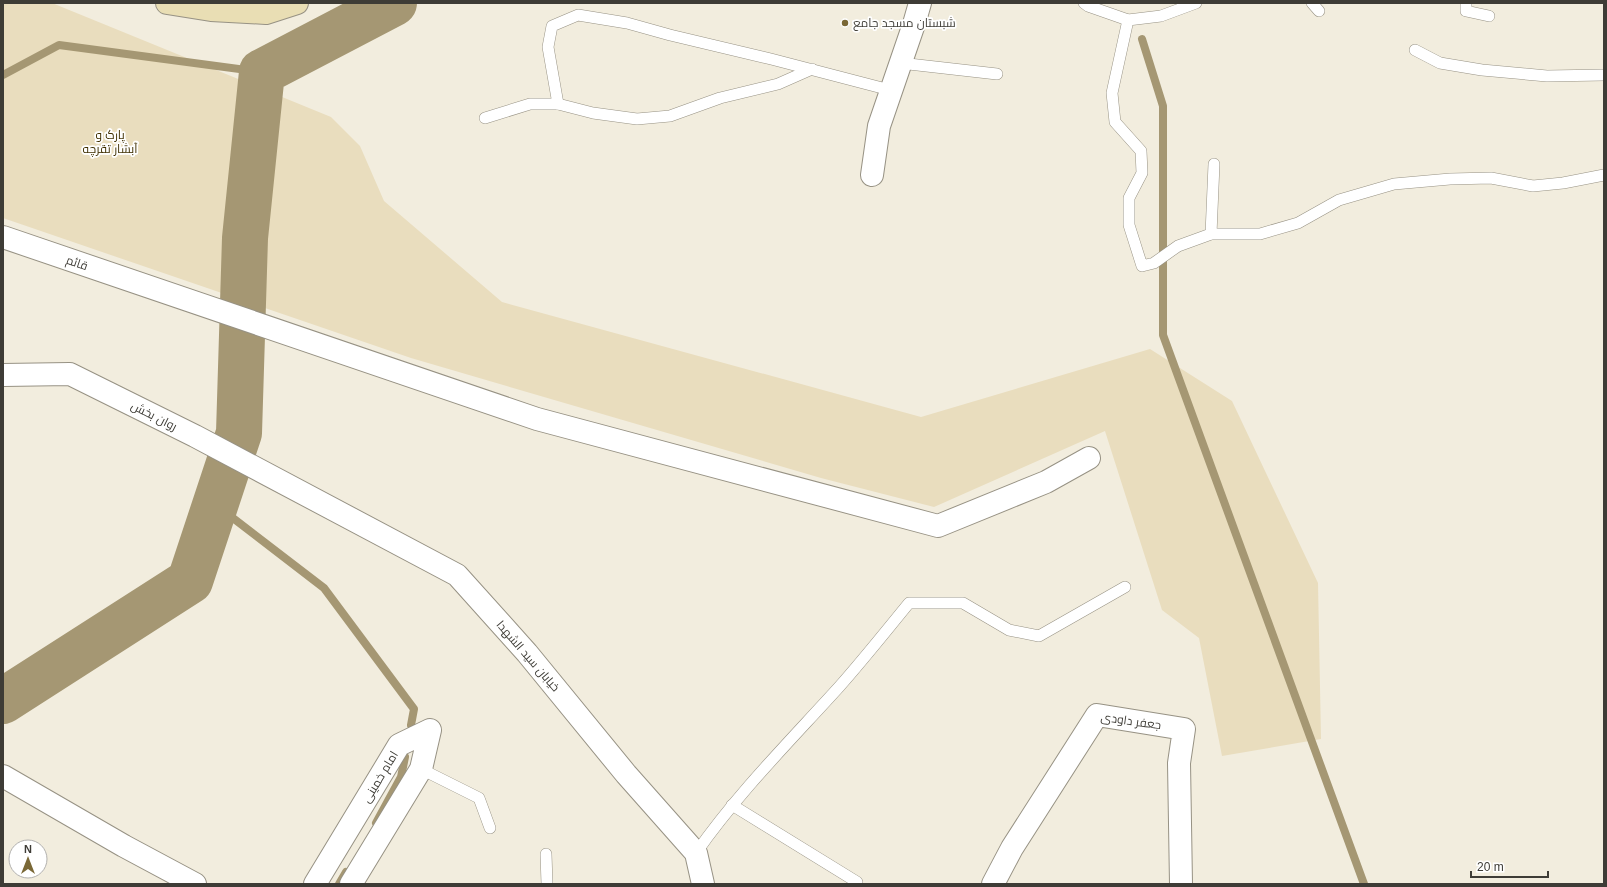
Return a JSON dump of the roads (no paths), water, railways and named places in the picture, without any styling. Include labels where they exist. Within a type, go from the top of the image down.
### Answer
[{"type":"main road","points":[[167,3],[211,10],[266,13],[297,3]]},
{"type":"street","points":[[872,175],[879,126],[920,3]]},
{"type":"street","name":"قائم","points":[[3,237],[537,419],[938,526],[1046,482],[1089,458]]},
{"type":"street","name":"روان بخش","points":[[3,375],[70,374],[195,436],[297,490]]},
{"type":"street","name":"خیابان سید الشهدا","points":[[297,490],[457,575],[527,653],[626,774],[696,853],[703,884]]},
{"type":"street","name":"جعفر داودی","points":[[993,884],[1012,848],[1097,715],[1184,729],[1179,763],[1181,884]]},
{"type":"street","name":"امام خمینی","points":[[315,884],[399,745],[430,730],[421,769],[351,884]]},
{"type":"street","points":[[3,776],[124,846],[195,884]]},
{"type":"lane","points":[[1084,3],[1088,6],[1128,20],[1161,16],[1196,3]]},
{"type":"lane","points":[[1466,3],[1466,11],[1489,16]]},
{"type":"lane","points":[[558,104],[548,48],[552,26],[578,15],[627,23],[890,90]]},
{"type":"lane","points":[[1128,20],[1112,93],[1115,122],[1140,151],[1142,173],[1129,198],[1129,225],[1142,266],[1154,263],[1178,246],[1211,234],[1260,234],[1298,223],[1339,200],[1394,184],[1450,179],[1491,178],[1533,186],[1563,183],[1604,175]]},
{"type":"lane","points":[[1414,50],[1440,63],[1482,70],[1547,76],[1604,75]]},
{"type":"lane","points":[[900,63],[997,74]]},
{"type":"lane","points":[[485,118],[530,104],[558,104],[593,113],[638,119],[670,116],[720,98],[778,84],[812,69]]},
{"type":"lane","points":[[1211,234],[1214,164]]},
{"type":"lane","points":[[696,853],[732,805],[839,686],[909,603],[963,603],[1009,630],[1039,636],[1125,587]]},
{"type":"lane","points":[[421,769],[479,798],[490,828]]},
{"type":"lane","points":[[732,805],[857,882],[855,884]]},
{"type":"lane","points":[[546,854],[547,884]]},
{"type":"waterway","points":[[3,701],[190,581],[239,433],[245,238],[262,72],[394,3]]},
{"type":"waterway","points":[[1142,39],[1163,106],[1163,335],[1364,884]]},
{"type":"waterway","points":[[3,75],[59,45],[262,72]]},
{"type":"waterway","points":[[216,505],[324,588],[414,709],[411,725]]},
{"type":"waterway","points":[[376,823],[401,777],[405,757]]},
{"type":"waterway","points":[[339,884],[346,872]]},
{"type":"place","name":"شبستان مسجد جامع","points":[[845,23]]},
{"type":"park label","name":"پارک و آبشار تقرچه","points":[[110,142]]}]
